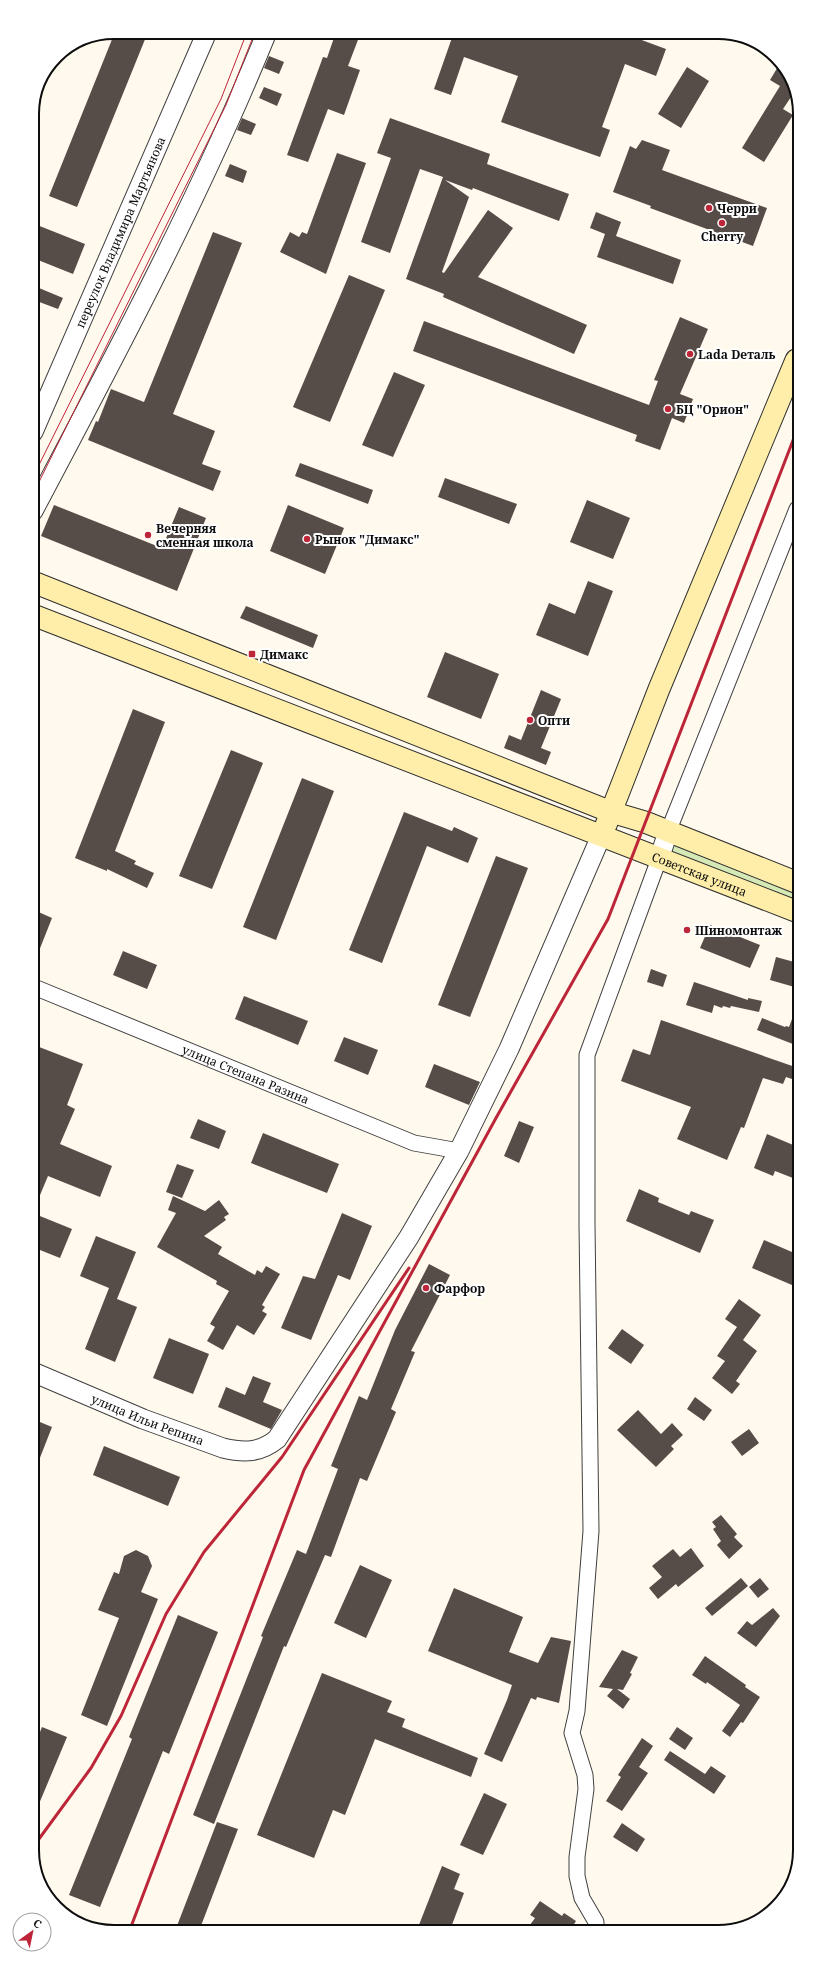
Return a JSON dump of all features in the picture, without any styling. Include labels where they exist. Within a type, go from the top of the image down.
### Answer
[{"type":"main road","points":[[601,836],[793,367]]},
{"type":"main road","points":[[39,584],[611,812],[645,822],[793,881]]},
{"type":"main road","name":"Советская улица","points":[[39,616],[470,786],[635,848],[659,859],[793,910]]},
{"type":"main road","points":[[188,675],[200,648]]},
{"type":"main road","points":[[470,786],[482,760]]},
{"type":"street","name":"переулок Владимира Мартьянова","points":[[39,418],[204,39]]},
{"type":"street","points":[[39,500],[200,185],[241,96],[264,39]]},
{"type":"street","points":[[596,1925],[596,1922],[582,1898],[578,1886],[577,1857],[586,1782],[572,1733],[577,1711],[591,1531],[586,1224],[587,1055],[668,832],[793,519]]},
{"type":"street","points":[[460,1151],[509,1049],[601,836]]},
{"type":"street","name":"улица Степана Разина","points":[[39,990],[414,1143],[460,1151]]},
{"type":"street","name":"улица Ильи Репина","points":[[39,1375],[143,1419],[213,1444],[240,1451],[254,1452],[263,1449],[277,1439],[287,1426],[409,1236],[460,1151]]},
{"type":"green space","points":[[672,843],[793,886],[793,903],[672,857],[670,846]]},
{"type":"building","points":[[112,39],[145,39],[77,207],[49,196]]},
{"type":"building","points":[[334,39],[358,39],[348,66],[360,70],[344,115],[328,109],[308,162],[287,155],[323,57],[327,58]]},
{"type":"building","points":[[452,39],[639,39],[666,49],[656,76],[625,64],[602,127],[610,130],[600,157],[501,122],[518,76],[464,57],[451,95],[434,89]]},
{"type":"building","points":[[269,56],[284,62],[279,74],[264,68]]},
{"type":"building","points":[[687,67],[709,81],[681,128],[658,114]]},
{"type":"building","points":[[777,69],[785,81],[791,97],[783,109],[793,115],[764,162],[742,148],[780,86],[770,80]]},
{"type":"building","points":[[264,87],[282,94],[277,106],[259,98]]},
{"type":"building","points":[[242,118],[256,124],[251,135],[237,130]]},
{"type":"building","points":[[390,118],[490,154],[487,164],[569,194],[559,221],[473,188],[472,190],[445,180],[469,197],[442,272],[444,273],[488,210],[513,228],[478,277],[587,325],[574,354],[443,297],[444,294],[406,279],[443,177],[420,169],[390,253],[361,242],[391,158],[377,153]]},
{"type":"building","name":"Черри","points":[[642,140],[670,150],[662,170],[767,208],[753,246],[650,208],[651,206],[613,192],[630,146],[636,149]]},
{"type":"building","points":[[337,153],[366,163],[326,274],[280,252],[290,232],[299,237],[302,232],[307,234]]},
{"type":"building","points":[[230,164],[247,171],[243,183],[225,176]]},
{"type":"building","points":[[596,212],[621,222],[616,236],[681,260],[673,284],[597,257],[605,234],[590,228]]},
{"type":"building","points":[[39,226],[85,244],[73,274],[39,260]]},
{"type":"building","points":[[213,232],[242,243],[173,414],[215,431],[202,464],[221,471],[213,491],[88,440],[96,421],[98,422],[111,389],[144,402]]},
{"type":"building","points":[[349,275],[385,290],[330,422],[293,407]]},
{"type":"building","points":[[39,288],[63,298],[58,309],[39,302]]},
{"type":"building","points":[[680,317],[708,329],[680,394],[693,399],[684,423],[672,418],[660,450],[635,441],[637,435],[413,351],[424,321],[649,405],[658,381],[654,380]]},
{"type":"building","points":[[394,372],[425,385],[393,457],[362,445]]},
{"type":"building","points":[[300,463],[373,490],[368,504],[295,476]]},
{"type":"building","points":[[445,478],[517,504],[509,524],[438,497]]},
{"type":"building","points":[[587,500],[630,518],[613,559],[570,542]]},
{"type":"building","points":[[54,505],[162,548],[179,507],[206,518],[177,591],[41,536]]},
{"type":"building","name":"Рынок \"Димакс\"","points":[[288,505],[344,528],[325,574],[270,551]]},
{"type":"building","points":[[588,581],[613,591],[588,656],[536,635],[549,603],[575,614]]},
{"type":"building","points":[[246,606],[318,635],[313,648],[240,618]]},
{"type":"building","points":[[445,652],[499,674],[481,719],[427,697]]},
{"type":"building","points":[[541,690],[561,699],[541,748],[551,752],[546,765],[504,748],[509,735],[521,740]]},
{"type":"building","points":[[133,709],[165,722],[115,851],[136,861],[134,864],[154,873],[147,888],[107,869],[107,871],[75,858]]},
{"type":"building","points":[[231,750],[263,763],[212,889],[179,876]]},
{"type":"building","points":[[302,778],[334,791],[276,940],[243,927]]},
{"type":"building","points":[[404,812],[452,831],[454,827],[478,838],[468,863],[427,846],[382,963],[349,950]]},
{"type":"building","points":[[496,856],[528,868],[470,1017],[438,1005]]},
{"type":"building","points":[[39,912],[52,918],[39,951]]},
{"type":"building","points":[[710,925],[760,945],[750,968],[700,948]]},
{"type":"building","points":[[123,951],[157,965],[147,989],[113,975]]},
{"type":"building","points":[[776,957],[793,962],[793,987],[770,980]]},
{"type":"building","points":[[651,969],[667,975],[663,987],[647,982]]},
{"type":"building","points":[[694,982],[748,1000],[748,998],[762,1001],[759,1012],[731,1006],[730,1008],[723,1006],[722,1008],[714,1005],[712,1013],[686,1005]]},
{"type":"building","points":[[244,996],[308,1021],[298,1045],[235,1019]]},
{"type":"building","points":[[793,1016],[793,1044],[757,1030],[762,1018],[785,1027],[789,1027]]},
{"type":"building","points":[[661,1020],[793,1066],[793,1079],[786,1077],[783,1084],[763,1078],[744,1128],[741,1127],[727,1160],[677,1139],[691,1107],[621,1081],[633,1049],[650,1055]]},
{"type":"building","points":[[344,1037],[378,1050],[368,1075],[334,1061]]},
{"type":"building","points":[[39,1047],[83,1064],[67,1105],[75,1109],[60,1144],[112,1166],[100,1197],[48,1176],[39,1197]]},
{"type":"building","points":[[434,1064],[480,1082],[469,1105],[425,1087]]},
{"type":"building","points":[[198,1119],[226,1131],[219,1149],[190,1138]]},
{"type":"building","points":[[519,1121],[534,1127],[519,1163],[504,1156]]},
{"type":"building","points":[[263,1133],[339,1164],[327,1193],[251,1163]]},
{"type":"building","points":[[767,1134],[793,1145],[793,1178],[775,1171],[773,1176],[754,1168]]},
{"type":"building","points":[[177,1164],[194,1170],[182,1198],[166,1192]]},
{"type":"building","points":[[639,1189],[659,1198],[658,1202],[689,1215],[691,1211],[714,1220],[700,1253],[626,1221]]},
{"type":"building","points":[[173,1196],[205,1211],[219,1200],[229,1214],[224,1217],[226,1220],[204,1236],[222,1247],[218,1254],[255,1275],[257,1270],[262,1273],[266,1266],[280,1274],[262,1305],[265,1307],[262,1311],[267,1314],[254,1335],[237,1325],[223,1350],[207,1341],[215,1327],[210,1324],[229,1291],[216,1284],[217,1281],[157,1247],[176,1213],[168,1210]]},
{"type":"building","points":[[342,1213],[372,1226],[350,1280],[338,1275],[311,1340],[281,1328],[303,1276],[315,1279]]},
{"type":"building","points":[[39,1216],[72,1229],[60,1258],[39,1250]]},
{"type":"building","points":[[96,1236],[136,1252],[117,1299],[137,1307],[115,1362],[85,1349],[109,1288],[80,1276]]},
{"type":"building","points":[[764,1240],[793,1252],[793,1285],[752,1268]]},
{"type":"building","points":[[429,1264],[450,1275],[411,1351],[415,1352],[391,1409],[396,1412],[367,1481],[360,1478],[331,1557],[325,1555],[286,1647],[284,1646],[214,1824],[193,1815],[263,1637],[261,1636],[297,1550],[306,1554],[338,1469],[331,1466],[359,1396],[367,1400],[395,1330]]},
{"type":"building","points":[[739,1299],[761,1315],[743,1340],[757,1351],[736,1381],[740,1384],[732,1394],[712,1378],[725,1361],[717,1356],[737,1327],[725,1319]]},
{"type":"building","points":[[622,1329],[644,1345],[631,1364],[608,1348]]},
{"type":"building","points":[[169,1338],[209,1354],[193,1394],[153,1378]]},
{"type":"building","points":[[253,1376],[271,1383],[263,1402],[282,1410],[271,1429],[218,1407],[226,1387],[245,1395]]},
{"type":"building","points":[[695,1397],[712,1410],[704,1421],[687,1409]]},
{"type":"building","points":[[638,1410],[661,1434],[672,1423],[683,1435],[671,1446],[674,1449],[656,1467],[617,1430]]},
{"type":"building","points":[[39,1422],[52,1427],[39,1460]]},
{"type":"building","points":[[749,1429],[759,1443],[742,1456],[731,1442]]},
{"type":"building","points":[[104,1446],[180,1477],[168,1506],[93,1475]]},
{"type":"building","points":[[721,1515],[737,1534],[734,1537],[743,1546],[729,1559],[717,1545],[721,1541],[713,1529],[716,1527],[712,1522]]},
{"type":"building","points":[[691,1548],[704,1566],[678,1587],[676,1584],[658,1599],[649,1588],[662,1577],[652,1566],[673,1549],[680,1557]]},
{"type":"building","points":[[136,1550],[148,1556],[152,1566],[141,1592],[158,1599],[107,1726],[81,1715],[119,1618],[98,1610],[114,1572],[119,1574],[124,1556]]},
{"type":"building","points":[[360,1565],[392,1580],[366,1638],[334,1623]]},
{"type":"building","points":[[741,1578],[748,1586],[712,1616],[705,1608]]},
{"type":"building","points":[[760,1578],[769,1589],[758,1598],[749,1587]]},
{"type":"building","points":[[454,1588],[523,1617],[509,1652],[538,1663],[551,1637],[571,1641],[559,1703],[537,1697],[536,1700],[531,1698],[502,1762],[484,1754],[512,1685],[428,1651]]},
{"type":"building","points":[[773,1608],[780,1616],[756,1647],[737,1633],[747,1621],[752,1625]]},
{"type":"building","points":[[178,1615],[218,1632],[169,1754],[163,1751],[100,1907],[69,1895],[132,1739],[129,1737]]},
{"type":"building","points":[[622,1650],[638,1657],[630,1673],[632,1674],[623,1690],[617,1689],[630,1699],[623,1709],[607,1696],[613,1689],[599,1687]]},
{"type":"building","points":[[705,1656],[746,1685],[745,1687],[760,1697],[743,1723],[741,1722],[730,1737],[722,1731],[740,1705],[707,1682],[706,1684],[692,1675]]},
{"type":"building","points":[[322,1673],[392,1701],[387,1712],[405,1719],[402,1727],[478,1758],[471,1777],[375,1739],[345,1815],[333,1810],[314,1858],[257,1835]]},
{"type":"building","points":[[42,1727],[67,1737],[39,1804],[39,1734]]},
{"type":"building","points":[[677,1727],[693,1738],[685,1750],[669,1739]]},
{"type":"building","points":[[642,1738],[653,1746],[639,1767],[648,1773],[622,1811],[606,1801],[621,1777],[618,1775]]},
{"type":"building","points":[[670,1751],[705,1774],[711,1766],[726,1776],[714,1794],[664,1760]]},
{"type":"building","points":[[484,1793],[507,1804],[483,1855],[460,1845]]},
{"type":"building","points":[[217,1822],[238,1829],[201,1925],[177,1925]]},
{"type":"building","points":[[622,1823],[645,1839],[637,1852],[613,1837]]},
{"type":"building","points":[[442,1866],[460,1874],[454,1889],[464,1893],[452,1925],[419,1925]]},
{"type":"building","points":[[540,1901],[562,1916],[564,1913],[576,1921],[574,1925],[530,1925],[535,1918],[530,1915]]},
{"type":"tram line","points":[[39,465],[221,99],[244,39]]},
{"type":"tram line","points":[[39,482],[226,105],[252,39]]},
{"type":"railway","points":[[132,1925],[304,1470],[496,1118],[608,919],[793,440]]},
{"type":"railway","points":[[39,1839],[91,1768],[121,1716],[166,1614],[204,1552],[282,1457],[409,1268]]},
{"type":"place","name":"Черри","points":[[709,208]]},
{"type":"place","name":"Cherry","points":[[722,223]]},
{"type":"place","name":"Lada Dеталь","points":[[690,354]]},
{"type":"place","name":"БЦ \"Орион\"","points":[[668,409]]},
{"type":"place","name":"Вечерняя сменная школа","points":[[148,535]]},
{"type":"place","name":"Рынок \"Димакс\"","points":[[307,539]]},
{"type":"place","name":"Димакс","points":[[252,654]]},
{"type":"place","name":"Опти","points":[[530,720]]},
{"type":"place","name":"Шиномонтаж","points":[[687,930]]},
{"type":"place","name":"Фарфор","points":[[426,1288]]}]
